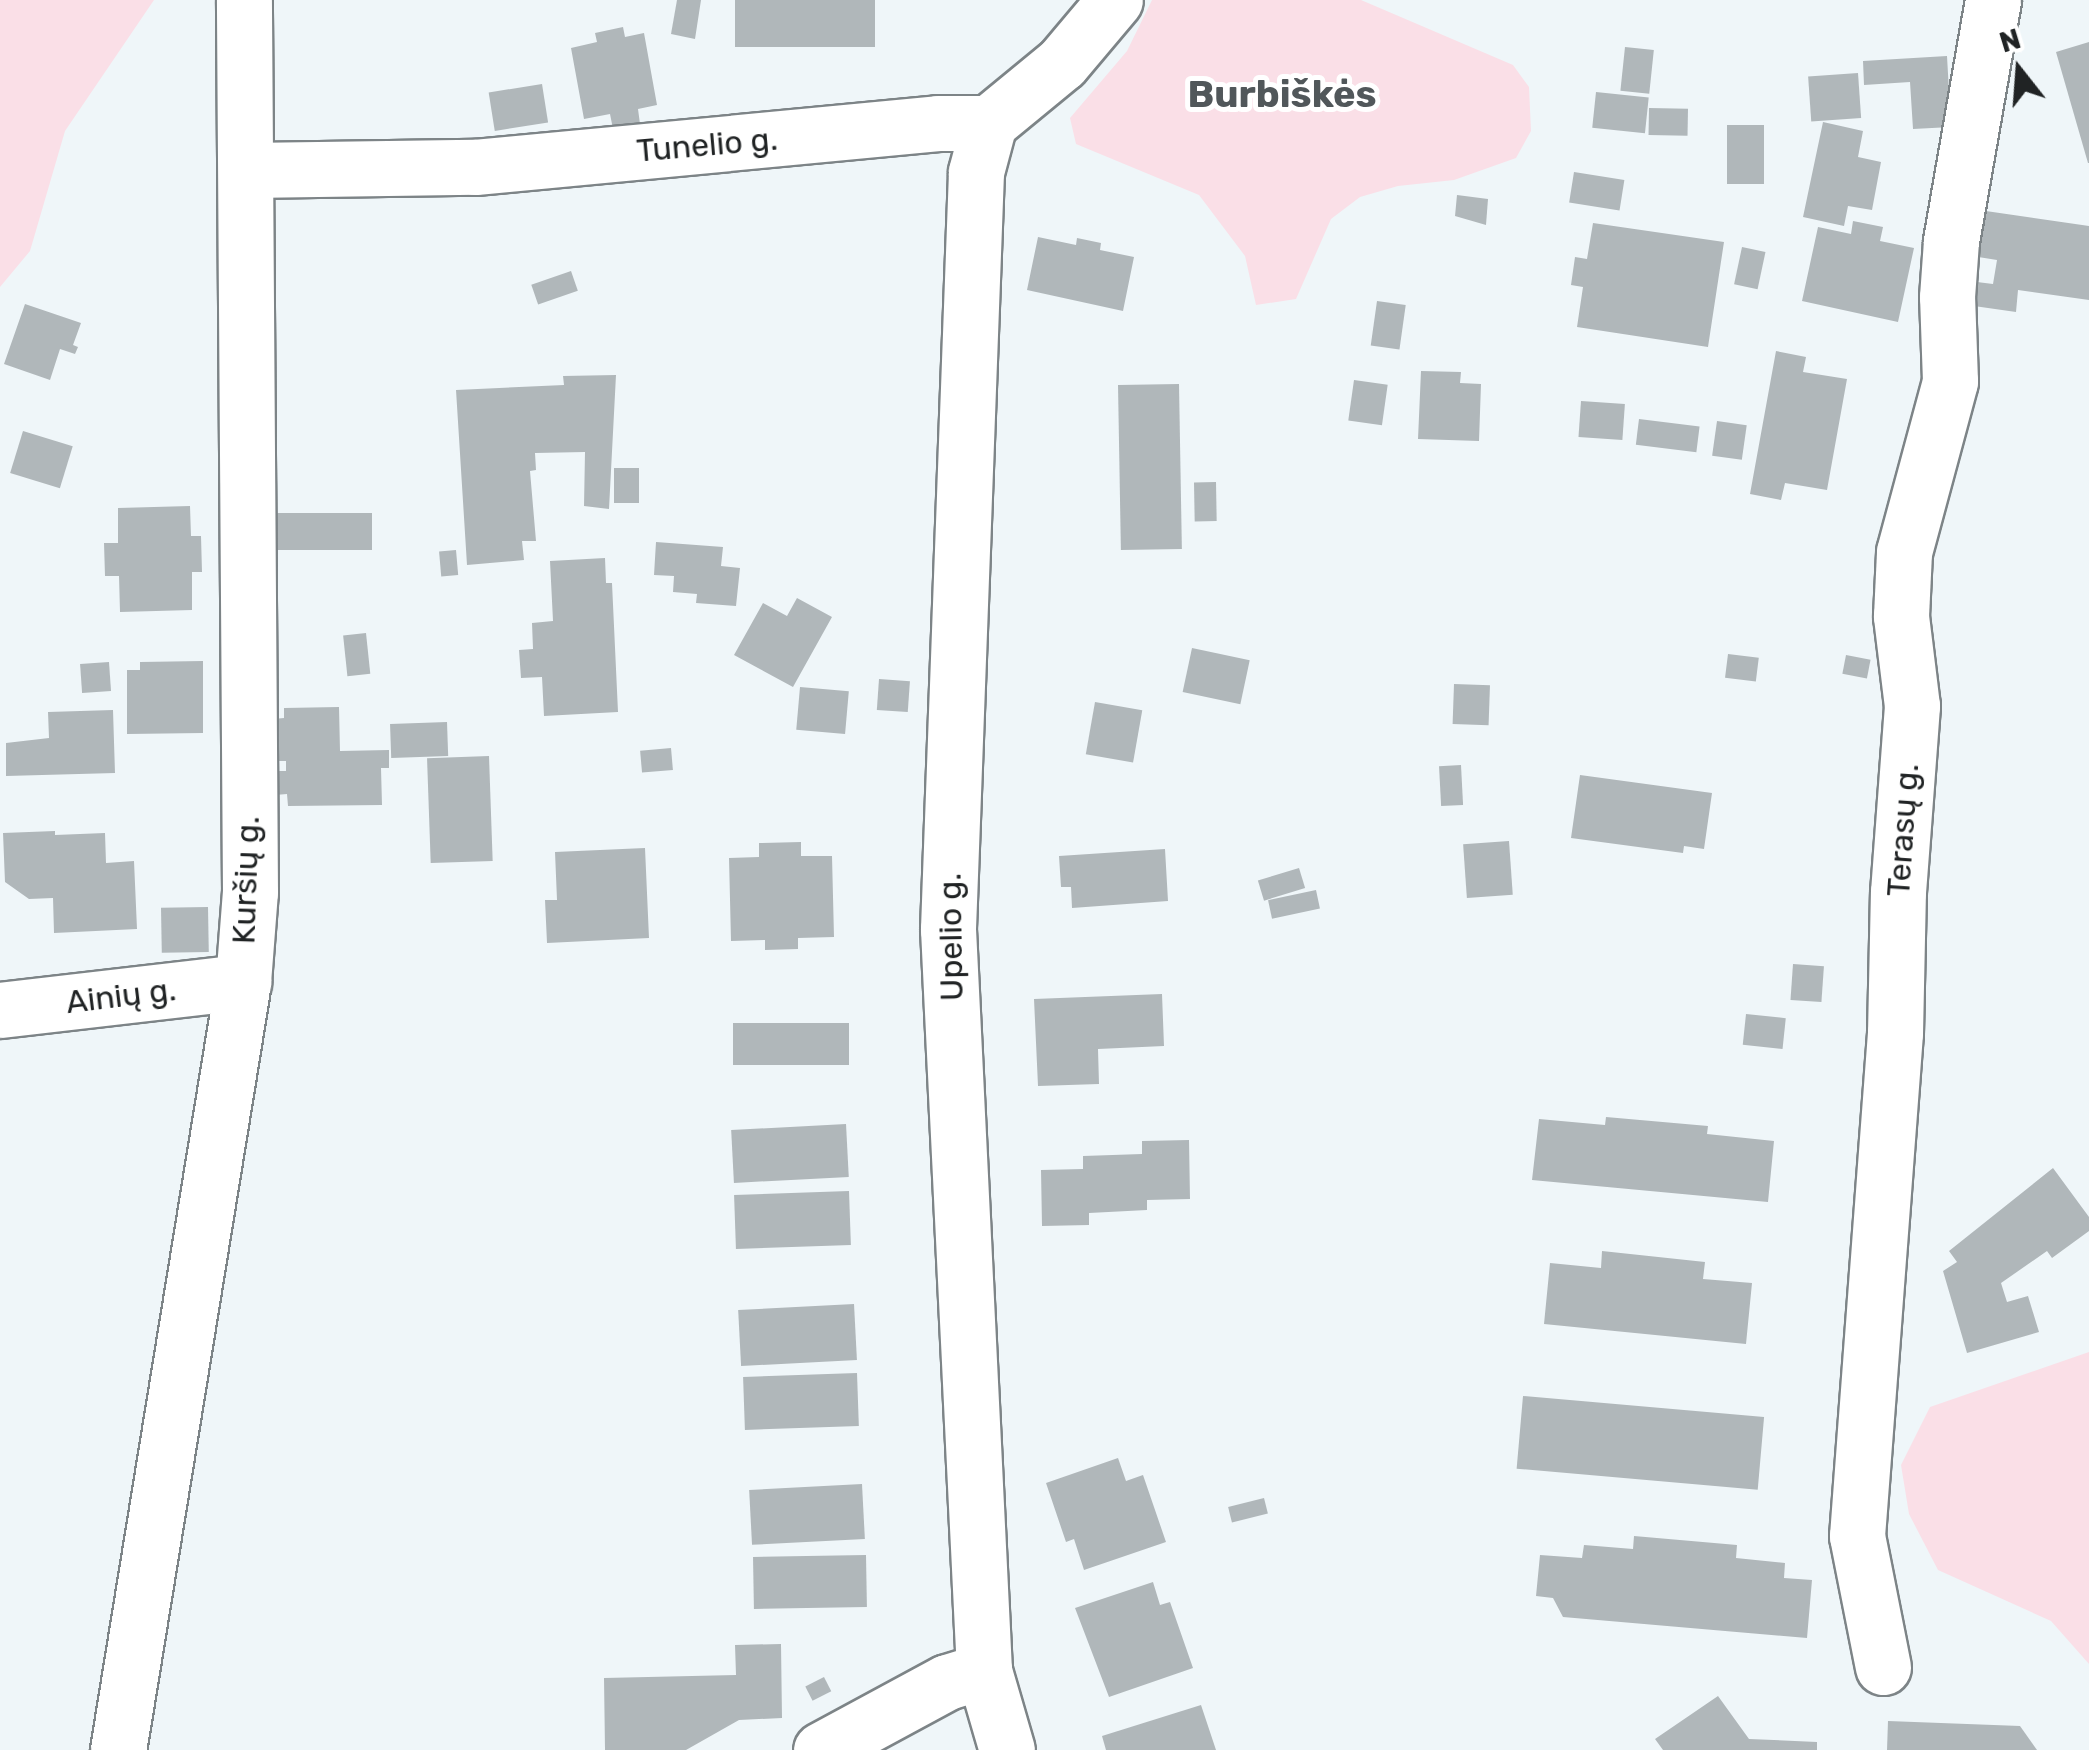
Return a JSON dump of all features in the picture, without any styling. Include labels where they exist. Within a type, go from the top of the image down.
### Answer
[{"type":"street","name":"Kuršių g.","points":[[118,1750],[242,982],[250,892],[244,0]]},
{"type":"street","points":[[989,122],[1062,63],[1115,0]]},
{"type":"street","name":"Terasų g.","points":[[1883,1667],[1857,1536],[1895,1033],[1898,892],[1912,706],[1901,616],[1904,552],[1950,380],[1947,298],[1951,241],[1993,0]]},
{"type":"street","name":"Tunelio g.","points":[[248,170],[475,167],[989,122]]},
{"type":"street","name":"Upelio g.","points":[[989,122],[976,172],[948,929],[984,1671],[1006,1750]]},
{"type":"street","name":"Ainių g.","points":[[0,1010],[242,982]]},
{"type":"street","points":[[820,1750],[947,1682],[984,1671]]},
{"type":"shaded area","points":[[0,0],[154,0],[65,131],[30,251],[0,287]]},
{"type":"shaded area","points":[[1152,0],[1361,0],[1513,65],[1529,87],[1531,131],[1516,158],[1454,180],[1398,186],[1360,197],[1331,219],[1296,299],[1256,305],[1245,256],[1199,195],[1076,144],[1070,118],[1127,51]]},
{"type":"shaded area","points":[[2089,1352],[2089,1664],[2051,1621],[1938,1570],[1909,1514],[1901,1465],[1930,1407]]},
{"type":"building","points":[[677,0],[701,0],[695,39],[671,34]]},
{"type":"building","points":[[735,0],[875,0],[875,47],[735,47]]},
{"type":"building","points":[[623,27],[625,37],[644,33],[657,105],[638,109],[640,124],[613,129],[610,114],[584,119],[571,48],[597,42],[595,33]]},
{"type":"building","points":[[2089,42],[2089,163],[2088,163],[2056,52]]},
{"type":"building","points":[[1625,47],[1654,50],[1649,94],[1620,91]]},
{"type":"building","points":[[1947,56],[1951,127],[1913,129],[1910,82],[1864,85],[1863,61]]},
{"type":"building","points":[[1858,73],[1861,118],[1811,121],[1808,76]]},
{"type":"building","points":[[542,84],[548,123],[495,131],[489,92]]},
{"type":"building","points":[[1596,92],[1649,98],[1645,133],[1592,128]]},
{"type":"building","points":[[1649,108],[1688,109],[1688,136],[1649,135]]},
{"type":"building","points":[[1823,122],[1863,131],[1858,157],[1881,162],[1872,210],[1848,206],[1844,226],[1803,217]]},
{"type":"building","points":[[1727,125],[1764,125],[1764,184],[1727,184]]},
{"type":"building","points":[[1574,172],[1624,180],[1620,211],[1569,203]]},
{"type":"building","points":[[1457,195],[1488,199],[1486,225],[1455,216]]},
{"type":"building","points":[[1979,210],[2089,226],[2089,300],[2018,290],[2016,312],[1974,306],[1977,282],[1993,284],[1997,260],[1972,256]]},
{"type":"building","points":[[1853,221],[1883,227],[1880,241],[1914,248],[1898,322],[1802,301],[1818,227],[1851,234]]},
{"type":"building","points":[[1593,223],[1724,242],[1708,347],[1577,327],[1583,287],[1571,285],[1575,257],[1587,259]]},
{"type":"building","points":[[1038,237],[1076,245],[1077,238],[1101,243],[1100,250],[1134,257],[1123,311],[1027,290]]},
{"type":"building","points":[[1742,247],[1765,252],[1758,289],[1734,284]]},
{"type":"building","points":[[571,271],[578,291],[538,305],[531,285]]},
{"type":"building","points":[[1377,301],[1406,305],[1399,350],[1371,346]]},
{"type":"building","points":[[25,304],[81,323],[73,345],[78,347],[75,354],[60,349],[50,380],[4,364]]},
{"type":"building","points":[[1776,351],[1806,357],[1803,372],[1847,379],[1827,490],[1785,483],[1781,500],[1750,494]]},
{"type":"building","points":[[1421,371],[1461,372],[1460,383],[1481,384],[1479,441],[1418,439]]},
{"type":"building","points":[[616,375],[609,509],[584,506],[585,452],[535,453],[536,470],[530,471],[536,541],[522,541],[524,560],[467,565],[456,390],[564,385],[563,376]]},
{"type":"building","points":[[1354,380],[1388,385],[1382,425],[1348,421]]},
{"type":"building","points":[[1179,384],[1182,549],[1121,550],[1118,385]]},
{"type":"building","points":[[1581,401],[1625,404],[1622,440],[1578,437]]},
{"type":"building","points":[[1639,419],[1700,426],[1696,452],[1636,445]]},
{"type":"building","points":[[1717,421],[1747,425],[1742,460],[1712,456]]},
{"type":"building","points":[[23,431],[73,446],[60,488],[10,473]]},
{"type":"building","points":[[614,468],[639,468],[639,503],[614,503]]},
{"type":"building","points":[[1194,482],[1216,482],[1217,521],[1195,521]]},
{"type":"building","points":[[190,506],[191,536],[201,536],[202,572],[192,572],[192,610],[120,612],[119,576],[105,576],[104,543],[118,543],[118,508]]},
{"type":"building","points":[[276,513],[372,513],[372,550],[276,550]]},
{"type":"building","points":[[656,542],[723,547],[721,566],[740,568],[736,606],[696,603],[697,594],[673,592],[674,576],[654,575]]},
{"type":"building","points":[[456,550],[458,575],[441,576],[439,551]]},
{"type":"building","points":[[605,558],[606,583],[612,583],[618,712],[544,716],[542,677],[521,678],[519,650],[533,649],[532,623],[553,621],[550,561]]},
{"type":"building","points":[[797,598],[832,617],[793,687],[734,655],[763,603],[787,616]]},
{"type":"building","points":[[366,633],[370,674],[347,676],[343,635]]},
{"type":"building","points":[[1192,648],[1250,660],[1240,704],[1183,692]]},
{"type":"building","points":[[1728,654],[1759,658],[1756,682],[1725,678]]},
{"type":"building","points":[[1846,655],[1871,660],[1867,678],[1842,674]]},
{"type":"building","points":[[203,661],[203,733],[127,734],[127,670],[140,670],[140,662]]},
{"type":"building","points":[[109,662],[111,691],[82,693],[80,664]]},
{"type":"building","points":[[879,679],[910,681],[908,712],[877,710]]},
{"type":"building","points":[[1454,684],[1490,685],[1489,725],[1453,724]]},
{"type":"building","points":[[800,687],[849,691],[845,734],[796,730]]},
{"type":"building","points":[[1095,702],[1142,710],[1133,763],[1086,754]]},
{"type":"building","points":[[339,707],[340,751],[389,750],[389,768],[381,768],[382,805],[288,806],[287,794],[275,795],[274,771],[286,771],[286,761],[274,761],[273,719],[284,718],[284,708]]},
{"type":"building","points":[[113,710],[115,773],[6,776],[6,743],[49,738],[48,712]]},
{"type":"building","points":[[447,722],[448,756],[391,758],[390,724]]},
{"type":"building","points":[[671,748],[673,770],[642,773],[640,751]]},
{"type":"building","points":[[489,756],[493,861],[431,863],[427,758]]},
{"type":"building","points":[[1461,765],[1463,805],[1441,806],[1439,766]]},
{"type":"building","points":[[1580,775],[1712,793],[1704,849],[1684,846],[1683,853],[1571,838]]},
{"type":"building","points":[[55,831],[55,835],[105,833],[106,863],[134,861],[137,929],[54,933],[53,898],[29,899],[5,882],[3,833]]},
{"type":"building","points":[[1509,841],[1513,895],[1467,898],[1463,844]]},
{"type":"building","points":[[801,842],[801,856],[832,856],[834,937],[798,938],[798,949],[765,950],[765,940],[731,941],[729,858],[759,857],[759,843]]},
{"type":"building","points":[[645,848],[649,938],[547,943],[545,900],[557,900],[555,852]]},
{"type":"building","points":[[1165,849],[1168,901],[1072,908],[1071,887],[1061,887],[1059,856]]},
{"type":"building","points":[[1299,868],[1305,888],[1264,901],[1258,881]]},
{"type":"building","points":[[1316,890],[1320,909],[1272,919],[1268,900]]},
{"type":"building","points":[[208,907],[209,952],[162,953],[161,908]]},
{"type":"building","points":[[1793,964],[1824,966],[1821,1002],[1790,1000]]},
{"type":"building","points":[[1162,994],[1164,1046],[1098,1049],[1099,1084],[1038,1086],[1034,999]]},
{"type":"building","points":[[1746,1014],[1786,1018],[1783,1049],[1743,1045]]},
{"type":"building","points":[[733,1023],[849,1023],[849,1065],[733,1065]]},
{"type":"building","points":[[1606,1117],[1708,1126],[1707,1134],[1774,1141],[1768,1202],[1532,1180],[1539,1119],[1605,1125]]},
{"type":"building","points":[[846,1124],[849,1177],[734,1183],[731,1130]]},
{"type":"building","points":[[1189,1140],[1190,1199],[1147,1200],[1147,1210],[1089,1213],[1089,1225],[1042,1226],[1041,1170],[1083,1169],[1083,1156],[1142,1154],[1142,1141]]},
{"type":"building","points":[[2053,1168],[2089,1217],[2089,1231],[2052,1258],[2047,1251],[2001,1283],[2007,1302],[2028,1296],[2039,1332],[1967,1353],[1943,1271],[1957,1262],[1949,1251]]},
{"type":"building","points":[[849,1191],[851,1245],[736,1249],[734,1195]]},
{"type":"building","points":[[1602,1251],[1705,1262],[1703,1279],[1752,1283],[1746,1344],[1544,1324],[1550,1263],[1601,1268]]},
{"type":"building","points":[[854,1304],[857,1360],[741,1366],[738,1310]]},
{"type":"building","points":[[857,1373],[859,1426],[745,1430],[743,1377]]},
{"type":"building","points":[[1523,1396],[1764,1417],[1758,1490],[1517,1469]]},
{"type":"building","points":[[1118,1458],[1126,1481],[1143,1475],[1166,1542],[1084,1570],[1074,1539],[1066,1542],[1046,1483]]},
{"type":"building","points":[[862,1484],[865,1539],[752,1545],[749,1490]]},
{"type":"building","points":[[1264,1498],[1268,1514],[1232,1522],[1228,1507]]},
{"type":"building","points":[[1634,1536],[1737,1545],[1736,1558],[1785,1563],[1784,1578],[1812,1580],[1807,1638],[1563,1617],[1553,1598],[1536,1596],[1540,1555],[1582,1558],[1584,1545],[1633,1549]]},
{"type":"building","points":[[866,1555],[867,1607],[754,1609],[753,1557]]},
{"type":"building","points":[[1153,1582],[1160,1605],[1170,1602],[1193,1668],[1109,1697],[1075,1608]]},
{"type":"building","points":[[781,1644],[782,1718],[739,1720],[686,1750],[605,1750],[604,1678],[736,1675],[735,1645]]},
{"type":"building","points":[[824,1677],[831,1691],[813,1701],[805,1687]]},
{"type":"building","points":[[1718,1696],[1749,1739],[1817,1742],[1817,1750],[1663,1750],[1655,1739]]},
{"type":"building","points":[[1201,1705],[1216,1750],[1106,1750],[1102,1736]]},
{"type":"building","points":[[1888,1721],[2020,1726],[2037,1750],[1887,1750]]},
{"type":"district","name":"Burbiškės","points":[[1282,95]]}]
